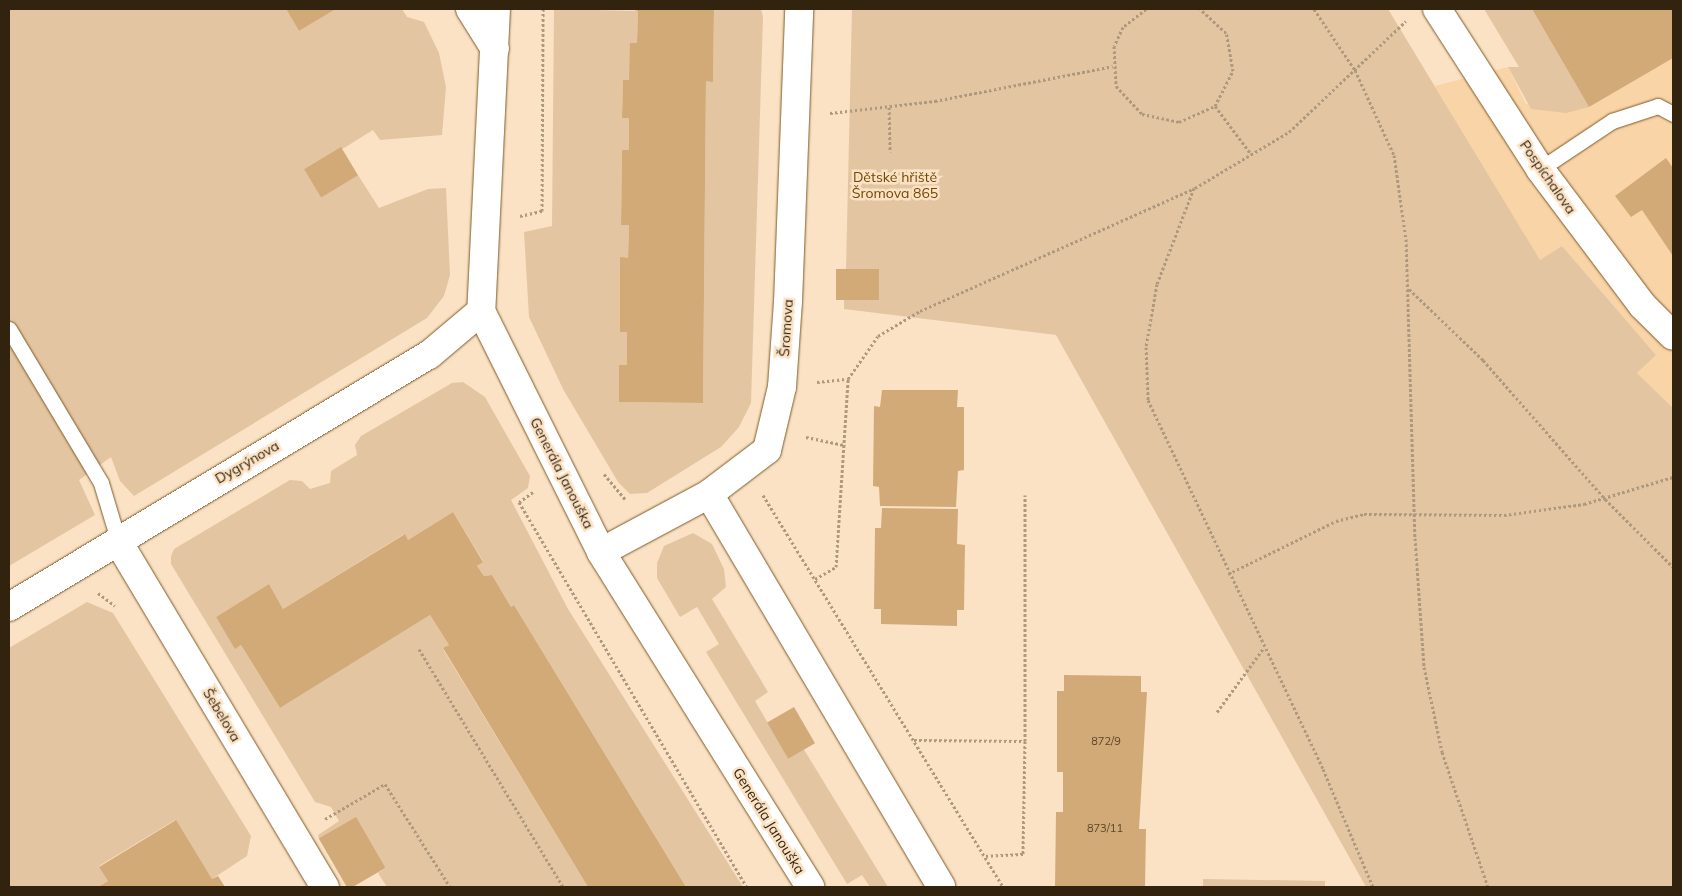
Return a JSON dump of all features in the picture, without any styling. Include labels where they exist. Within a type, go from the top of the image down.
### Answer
[{"type":"street","points":[[470,9],[495,49]]},
{"type":"street","name":"Generála Janouška","points":[[496,9],[480,311],[601,552],[810,887]]},
{"type":"street","name":"Šromova","points":[[601,552],[709,494],[768,450],[782,387],[797,113],[799,9]]},
{"type":"street","name":"Pospíchalova","points":[[1425,12],[1643,306],[1673,336]]},
{"type":"street","name":"Dygrýnova","points":[[9,606],[119,543],[167,509],[429,355],[480,311]]},
{"type":"street","points":[[709,494],[941,887]]},
{"type":"street","name":"Šebelova","points":[[119,543],[325,887]]},
{"type":"lane","points":[[1540,169],[1612,121],[1658,106],[1673,114]]},
{"type":"lane","points":[[9,329],[101,483],[119,543]]},
{"type":"path","points":[[516,221],[522,214],[542,211],[543,9]]},
{"type":"path","points":[[1146,9],[1124,27],[1114,46],[1112,66],[1127,102],[1160,122],[1198,117],[1215,106],[1227,90],[1232,51],[1226,33],[1200,9]]},
{"type":"path","points":[[1314,9],[1355,70],[1394,155],[1408,289],[1416,516],[1424,668],[1442,752],[1488,887]]},
{"type":"path","points":[[815,579],[836,567],[848,379],[878,336],[920,311],[1195,188],[1289,132],[1355,70],[1425,12]]},
{"type":"path","points":[[797,113],[889,107],[1112,66]]},
{"type":"path","points":[[1215,106],[1252,154]]},
{"type":"path","points":[[889,107],[890,152]]},
{"type":"path","points":[[1195,188],[1157,284],[1146,347],[1148,400],[1263,649],[1323,770],[1373,887]]},
{"type":"path","points":[[1408,289],[1482,360],[1605,498],[1673,567]]},
{"type":"path","points":[[782,387],[848,379]]},
{"type":"path","points":[[772,431],[845,445]]},
{"type":"path","points":[[745,467],[1003,887]]},
{"type":"path","points":[[600,468],[622,498],[634,503]]},
{"type":"path","points":[[1228,574],[1336,521],[1364,514],[1416,516],[1504,515],[1605,498],[1673,476]]},
{"type":"path","points":[[535,483],[534,492],[519,502],[747,887]]},
{"type":"path","points":[[984,856],[1023,854],[1026,741],[1026,495]]},
{"type":"path","points":[[419,649],[563,887]]},
{"type":"path","points":[[1217,712],[1263,649]]},
{"type":"path","points":[[913,740],[1026,741]]},
{"type":"path","points":[[318,822],[385,784],[450,887]]},
{"type":"shaded area","points":[[1532,9],[1673,9],[1673,408],[1637,373],[1656,355],[1562,246],[1540,261],[1435,86],[1508,67],[1526,104],[1589,107]]},
{"type":"green space","points":[[9,9],[286,9],[299,31],[336,9],[402,9],[407,17],[424,22],[439,53],[446,87],[442,135],[380,140],[373,130],[307,171],[322,196],[358,175],[379,208],[428,189],[446,188],[450,275],[444,296],[427,318],[134,496],[120,481],[111,457],[79,480],[95,515],[9,566]]},
{"type":"green space","points":[[554,9],[638,11],[637,43],[629,80],[623,81],[622,117],[629,118],[629,150],[622,151],[621,224],[629,225],[628,258],[620,258],[620,332],[627,332],[627,365],[619,365],[619,402],[703,403],[706,81],[713,81],[714,9],[761,9],[763,17],[751,403],[739,427],[721,447],[647,493],[630,494],[618,482],[563,389],[529,317],[524,232],[552,226]]},
{"type":"green space","name":"Dětské hřiště Šromova 865","points":[[852,9],[1388,9],[1540,260],[1562,246],[1656,355],[1637,373],[1673,408],[1673,887],[1366,887],[1056,335],[844,309],[844,300],[879,300],[879,269],[846,270]]},
{"type":"green space","points":[[1484,9],[1532,9],[1589,107],[1566,113],[1531,109],[1508,67],[1519,67]]},
{"type":"green space","points":[[463,382],[485,397],[530,476],[528,488],[511,500],[568,609],[743,887],[686,887],[514,605],[511,607],[492,575],[484,576],[477,566],[483,561],[453,512],[408,540],[404,534],[283,609],[269,584],[216,617],[236,648],[241,645],[280,708],[430,615],[449,645],[443,649],[588,887],[387,887],[378,873],[386,868],[319,839],[318,835],[339,821],[331,807],[315,802],[171,564],[171,556],[174,549],[290,480],[302,481],[310,489],[330,483],[331,471],[357,455],[355,445],[361,436],[452,383]]},
{"type":"green space","points":[[693,533],[712,544],[724,569],[726,587],[712,599],[768,692],[755,701],[788,757],[803,748],[888,887],[870,887],[862,875],[847,884],[706,652],[719,644],[697,607],[680,617],[657,578],[657,563],[664,546]]},
{"type":"green space","points":[[87,602],[113,613],[251,836],[247,856],[212,879],[175,820],[99,866],[108,881],[98,887],[9,887],[9,648]]},
{"type":"green space","points":[[1203,879],[1325,881],[1325,887],[1203,887]]},
{"type":"building","points":[[286,9],[336,9],[299,31]]},
{"type":"building","points":[[630,9],[714,9],[713,82],[706,81],[703,403],[619,402],[619,365],[627,365],[627,332],[620,332],[620,257],[628,258],[629,225],[621,225],[622,150],[629,150],[629,118],[622,118],[623,80],[629,80],[630,43],[637,43],[638,11]]},
{"type":"building","points":[[1532,9],[1673,9],[1673,58],[1589,107]]},
{"type":"building","points":[[341,147],[358,175],[321,197],[304,169]]},
{"type":"building","points":[[1666,158],[1673,168],[1673,256],[1642,210],[1631,217],[1615,196]]},
{"type":"building","points":[[836,269],[879,269],[879,300],[836,300]]},
{"type":"building","points":[[882,390],[958,390],[957,407],[964,407],[964,470],[958,471],[956,507],[880,506],[879,487],[873,486],[874,406],[880,407]]},
{"type":"building","points":[[882,508],[958,509],[957,544],[965,545],[964,610],[957,610],[957,626],[881,624],[881,609],[874,609],[875,528],[881,528]]},
{"type":"building","points":[[453,512],[483,562],[477,566],[484,576],[492,575],[511,607],[514,605],[686,887],[588,887],[443,648],[449,645],[430,615],[280,708],[241,645],[235,649],[216,617],[269,584],[283,609],[405,534],[408,540]]},
{"type":"building","points":[[1064,675],[1141,676],[1141,692],[1147,692],[1139,829],[1146,829],[1145,887],[1055,887],[1056,812],[1063,812],[1063,772],[1057,772],[1057,691],[1064,691]]},
{"type":"building","points":[[794,707],[815,743],[788,759],[767,722]]},
{"type":"building","points":[[356,817],[386,868],[353,887],[347,887],[319,838]]},
{"type":"building","points":[[176,820],[212,879],[218,876],[225,887],[98,887],[108,881],[99,867]]}]
